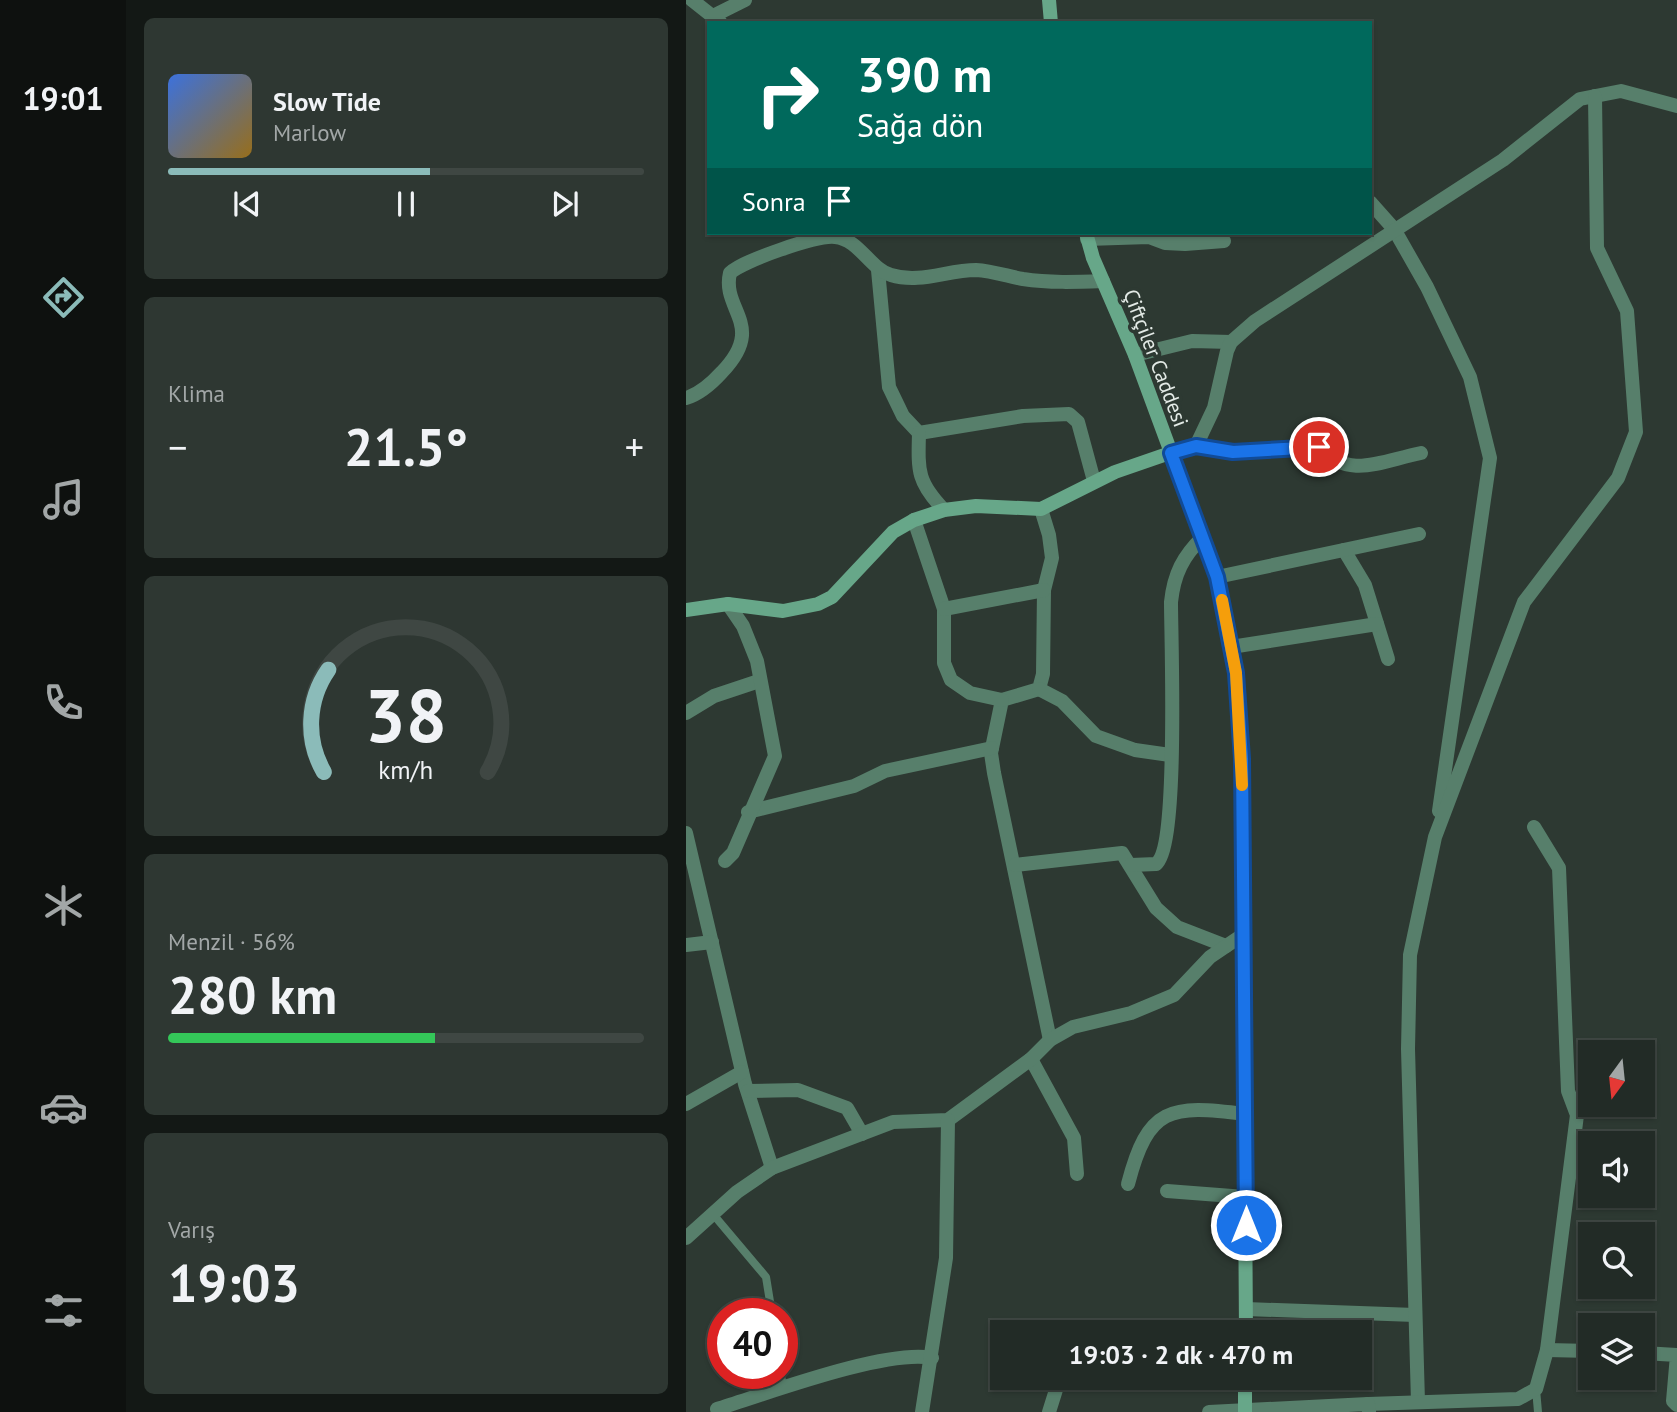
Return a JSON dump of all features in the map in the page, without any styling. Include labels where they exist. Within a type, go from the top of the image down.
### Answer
[{"type":"street","points":[[692,0],[717,19],[745,0]]},
{"type":"street","points":[[1049,0],[1051,21]]},
{"type":"street","points":[[1196,446],[1214,408],[1231,342],[1296,292],[1503,160],[1580,99],[1621,92],[1677,106]]},
{"type":"street","points":[[1435,837],[1524,602],[1618,478],[1636,432],[1627,311],[1597,248],[1595,96]]},
{"type":"street","points":[[1372,204],[1394,229],[1427,287],[1470,377],[1490,458],[1435,837],[1410,955],[1408,1049],[1419,1402]]},
{"type":"street","points":[[686,398],[697,395],[716,379],[738,350],[742,328],[729,280],[736,267],[836,235],[867,256],[878,270],[889,387],[903,416],[919,433],[918,472],[922,483],[944,510]]},
{"type":"street","points":[[1087,236],[1149,237],[1165,243],[1185,244],[1224,241]]},
{"type":"street","name":"Çiftçiler Caddesi","points":[[1087,236],[1203,537],[1217,577],[1231,647],[1242,759],[1246,1320]]},
{"type":"street","points":[[878,270],[905,278],[926,278],[974,270],[1033,280],[1103,281]]},
{"type":"street","points":[[1135,355],[1192,341],[1231,342]]},
{"type":"street","points":[[919,433],[1023,416],[1069,414],[1078,422],[1094,481]]},
{"type":"street","points":[[686,610],[728,604],[783,611],[818,604],[832,597],[893,532],[914,520],[944,510],[976,506],[1041,509],[1066,499],[1094,481],[1196,446],[1233,452],[1319,447],[1330,459],[1348,468],[1421,453]]},
{"type":"street","points":[[1038,690],[1043,674],[1044,590],[1052,558],[1049,535],[1041,509]]},
{"type":"street","points":[[914,520],[944,610],[944,663],[951,680],[970,693],[1002,700],[1038,690],[1062,701],[1096,736],[1135,750],[1170,755]]},
{"type":"street","points":[[1217,577],[1419,534]]},
{"type":"street","points":[[1131,865],[1157,864],[1167,847],[1171,794],[1174,580],[1185,553],[1203,537]]},
{"type":"street","points":[[1343,550],[1365,585],[1388,659]]},
{"type":"street","points":[[944,610],[1044,590]]},
{"type":"street","points":[[726,861],[738,843],[748,812],[768,777],[775,757],[752,644],[728,604]]},
{"type":"street","points":[[1231,647],[1377,624]]},
{"type":"street","points":[[686,713],[714,696],[759,681]]},
{"type":"street","points":[[1002,700],[992,748],[996,788],[1015,864],[1050,1040]]},
{"type":"street","points":[[748,812],[854,786],[885,771],[992,748]]},
{"type":"street","points":[[1209,1412],[1369,1408],[1419,1402],[1518,1399],[1536,1389],[1547,1350],[1577,1115],[1568,1091],[1559,868],[1534,827]]},
{"type":"street","points":[[686,833],[742,1072],[772,1168]]},
{"type":"street","points":[[1015,864],[1122,853],[1156,908],[1177,927],[1226,946]]},
{"type":"street","points":[[686,1238],[712,1213],[772,1168],[894,1122],[948,1120],[1031,1059],[1050,1040],[1073,1027],[1131,1013],[1174,995],[1210,957],[1244,934]]},
{"type":"street","points":[[686,945],[712,942]]},
{"type":"street","points":[[1031,1059],[1074,1138],[1076,1174]]},
{"type":"street","points":[[686,1104],[742,1072]]},
{"type":"street","points":[[748,1091],[798,1090],[847,1108],[862,1134]]},
{"type":"street","points":[[1128,1184],[1138,1147],[1149,1129],[1163,1117],[1182,1109],[1245,1114]]},
{"type":"street","points":[[922,1412],[946,1258],[948,1120]]},
{"type":"street","points":[[1167,1191],[1245,1197]]},
{"type":"street","points":[[1246,1309],[1415,1315]]},
{"type":"street","points":[[1547,1350],[1578,1351]]},
{"type":"street","points":[[1655,1354],[1677,1355],[1673,1401],[1677,1405]]},
{"type":"street","points":[[717,1409],[750,1406],[783,1390],[877,1363],[910,1356],[932,1358]]},
{"type":"street","points":[[1049,1412],[1056,1390]]},
{"type":"street","points":[[1245,1390],[1245,1411]]},
{"type":"lane","points":[[712,1213],[766,1277],[769,1298]]},
{"type":"lane","points":[[1536,1389],[1538,1412]]},
{"type":"slow traffic","points":[[1222,600],[1236,673],[1242,785]]},
{"type":"route","points":[[1246,1225],[1242,759],[1236,673],[1217,577],[1171,453],[1196,446],[1233,452],[1319,447]]}]
